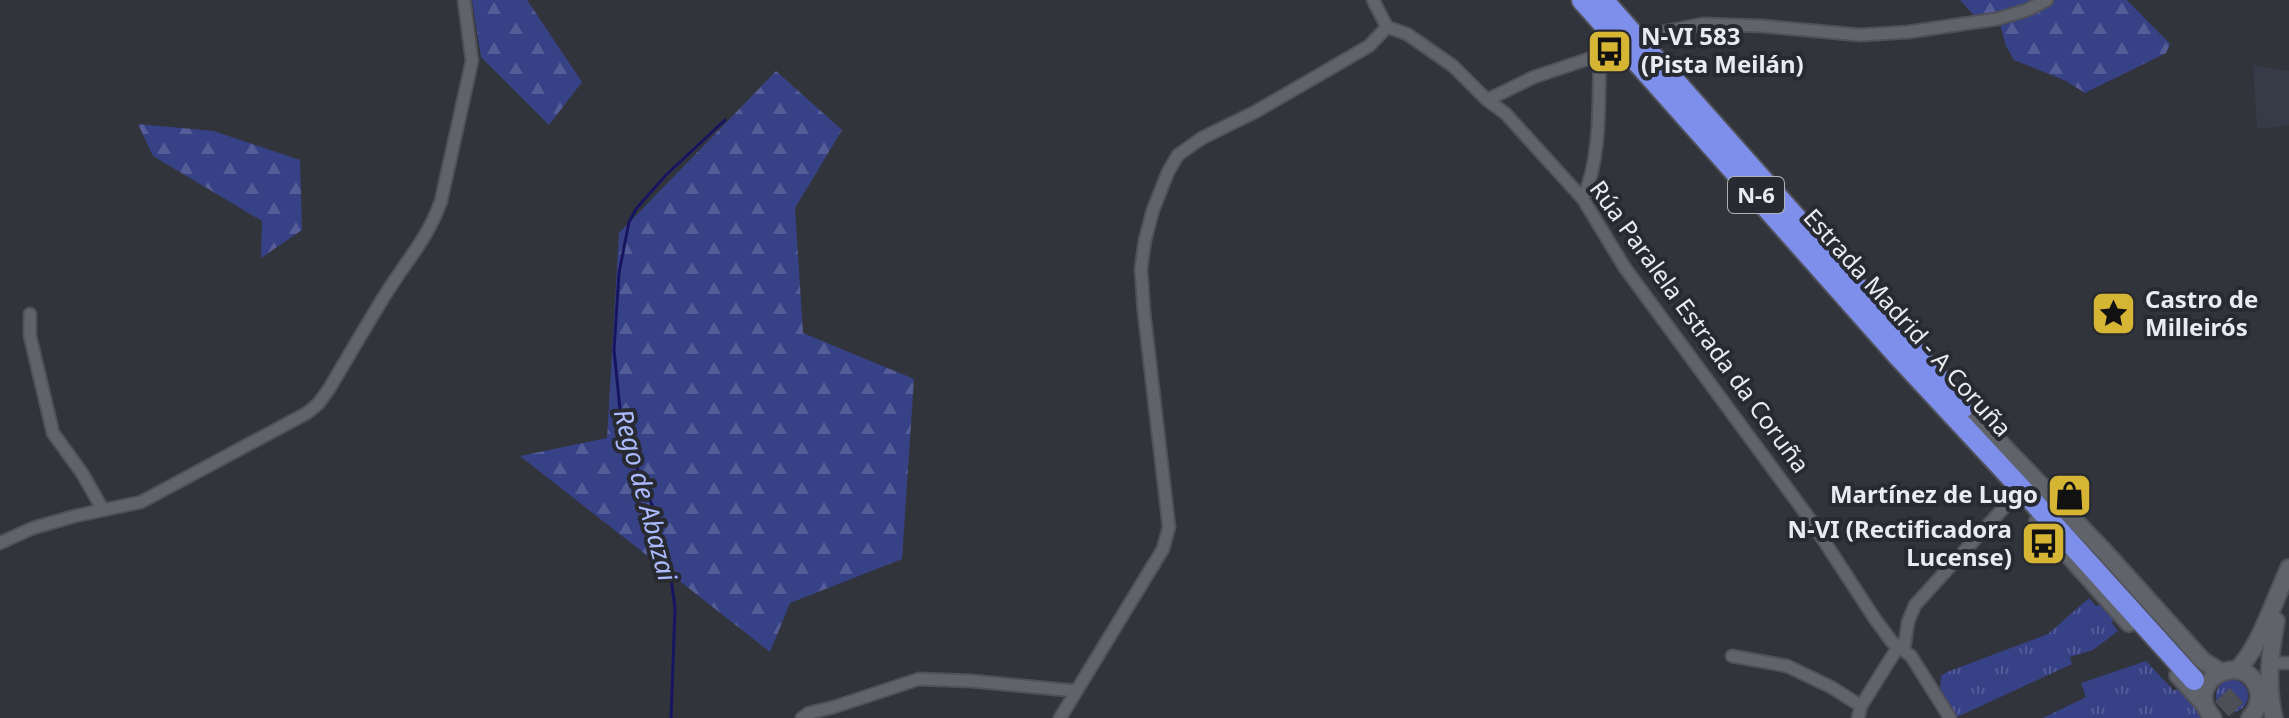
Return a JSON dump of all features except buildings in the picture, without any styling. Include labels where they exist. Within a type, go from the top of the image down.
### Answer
[{"type":"highway","name":"Estrada Madrid - A Coruña","points":[[1582,0],[2075,537],[2213,674]]},
{"type":"highway","name":"Estrada Madrid - A Coruña","points":[[1603,0],[1935,385]]},
{"type":"main road","points":[[1935,385],[2017,497],[2209,711]]},
{"type":"main road","points":[[2213,674],[2243,665],[2289,568]]},
{"type":"main road","points":[[2256,685],[2260,658],[2289,594]]},
{"type":"main road","points":[[2274,718],[2269,663],[2276,621]]},
{"type":"main road","points":[[2209,711],[2205,689],[2213,674]]},
{"type":"main road","points":[[2213,674],[2251,678],[2259,692],[2256,714]]},
{"type":"street","points":[[0,543],[33,528],[141,502],[307,413],[329,389],[389,289],[419,248],[438,209],[472,61],[464,0]]},
{"type":"street","points":[[1060,718],[1163,549],[1169,527],[1141,269],[1145,240],[1168,172],[1178,155],[1202,138],[1255,112],[1369,46],[1387,27],[1373,0]]},
{"type":"street","points":[[1636,37],[1703,24],[1860,35],[1908,32],[1997,19],[2047,0]]},
{"type":"street","name":"Rúa Paralela Estrada da Coruña","points":[[1387,27],[1407,34],[1453,66],[1487,100],[1505,113],[1583,199],[1625,268],[1809,518],[1875,619],[1911,656],[1950,718]]},
{"type":"street","points":[[1583,199],[1597,148],[1600,55],[1604,43],[1614,35]]},
{"type":"street","points":[[1487,100],[1534,77],[1600,55]]},
{"type":"street","points":[[30,314],[30,336],[53,433],[82,473],[103,510]]},
{"type":"street","points":[[1732,656],[1787,666],[1831,687],[1860,712],[1901,648],[1915,605],[2017,497]]},
{"type":"street","points":[[2269,663],[2289,663]]},
{"type":"street","points":[[802,718],[809,713],[919,679],[1076,691]]},
{"type":"shaded area","points":[[2253,65],[2289,71],[2289,125],[2257,129]]},
{"type":"green space","points":[[472,0],[527,0],[582,82],[549,125],[481,57]]},
{"type":"green space","points":[[1960,0],[2127,0],[2170,44],[2166,53],[2085,93],[2066,81],[2014,60],[2006,46],[1997,14],[1977,19]]},
{"type":"green space","points":[[776,71],[842,130],[795,208],[803,333],[914,379],[902,559],[790,603],[770,652],[520,456],[607,438],[619,233]]},
{"type":"green space","points":[[138,124],[214,131],[300,160],[302,230],[261,258],[262,221],[153,156]]},
{"type":"green space","points":[[2089,598],[2096,606],[2101,604],[2114,619],[2112,623],[2118,631],[2093,650],[2070,657],[2072,664],[1957,717],[1940,691],[1941,676],[2048,634]]},
{"type":"green space","points":[[2146,661],[2173,690],[2181,690],[2202,718],[2043,718],[2086,697],[2081,683]]},
{"type":"green space","points":[[2232,680],[2243,685],[2248,696],[2243,707],[2232,712],[2221,707],[2216,696],[2221,685]]},
{"type":"waterway","name":"Rego de Abazai","points":[[671,718],[675,608],[669,564],[652,505],[621,419],[614,350],[619,273],[629,222],[636,209],[666,175],[725,120]]},
{"type":"tunnel","points":[[2202,673],[2244,718]]},
{"type":"place","name":"N-VI 583 (Pista Meilán)","points":[[1610,51]]},
{"type":"place","name":"Castro de Milleirós","points":[[2114,314]]},
{"type":"place","name":"Martínez de Lugo","points":[[2069,495]]},
{"type":"place","name":"N-VI (Rectificadora Lucense)","points":[[2043,544]]}]
